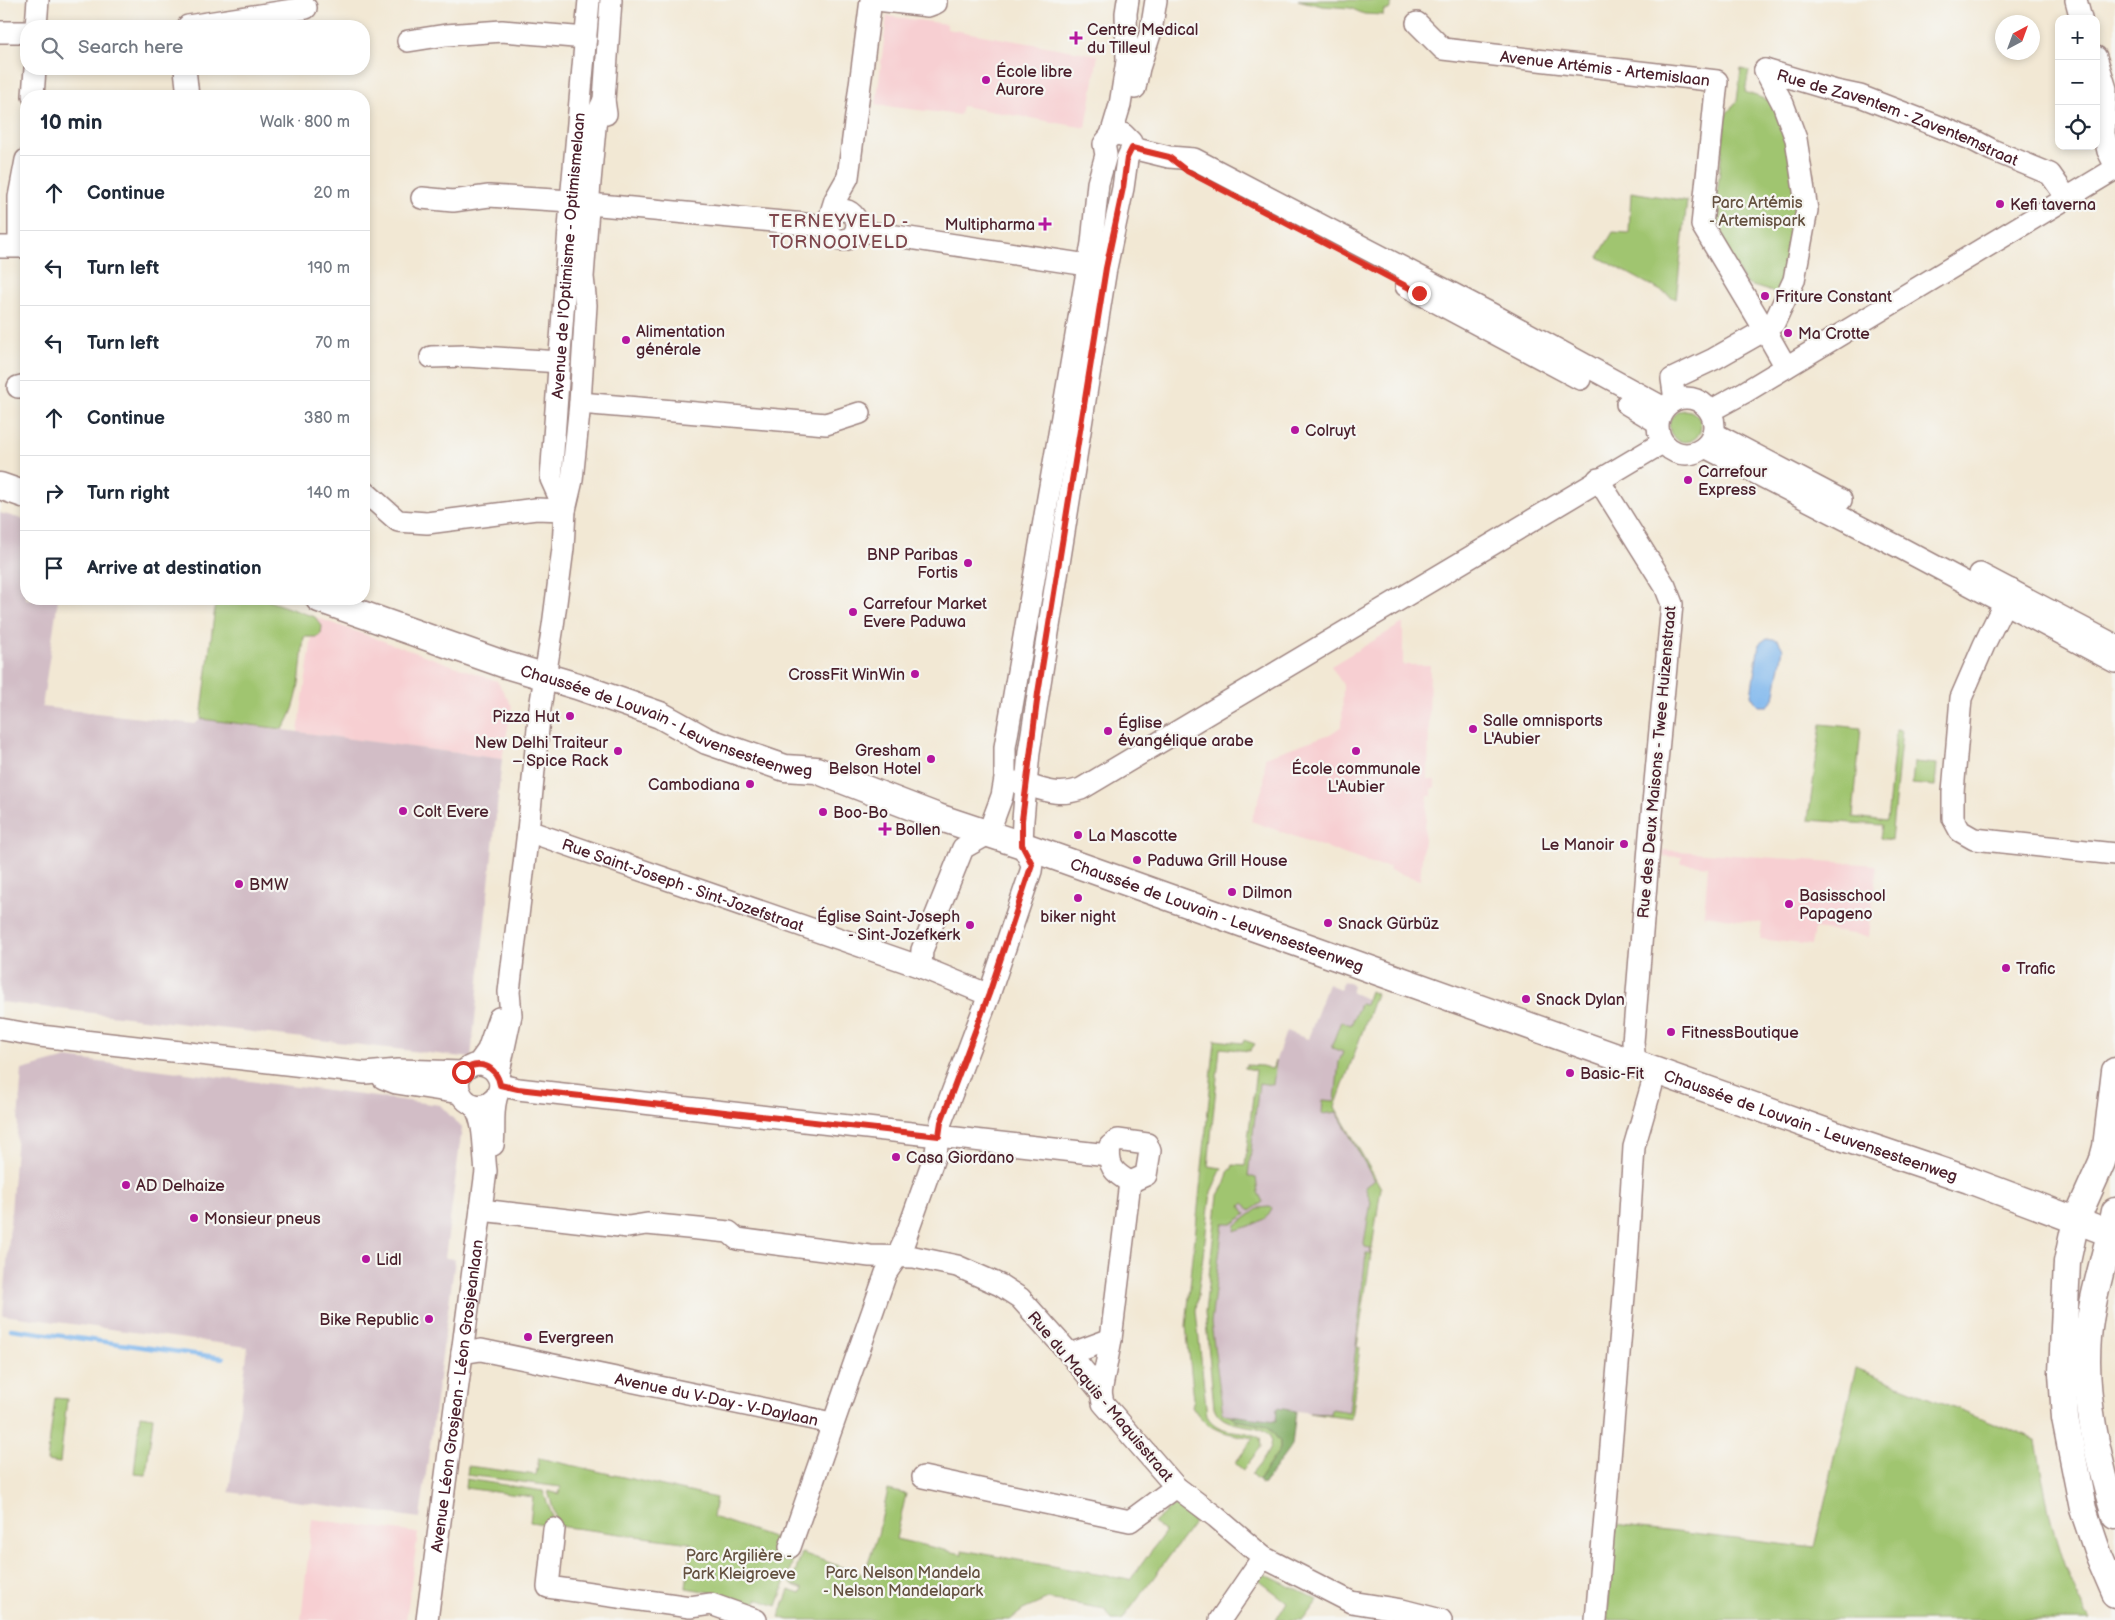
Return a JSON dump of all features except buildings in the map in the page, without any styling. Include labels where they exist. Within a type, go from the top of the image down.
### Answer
[{"type":"main road","points":[[0,486],[20,493]]},
{"type":"main road","name":"Chaussée de Louvain - Leuvensesteenweg","points":[[336,605],[506,665],[660,715],[707,741],[785,768],[816,770],[988,834],[1844,1138],[1969,1180],[2076,1220],[2114,1226]]},
{"type":"main road","points":[[2115,1071],[2106,1147],[2102,1162],[2076,1220],[2067,1262],[2062,1372],[2065,1418],[2083,1508],[2099,1556],[2115,1593]]},
{"type":"main road","points":[[2114,1226],[2096,1290],[2088,1337],[2088,1356],[2089,1387],[2095,1430],[2105,1482],[2115,1516]]},
{"type":"street","points":[[36,20],[38,0]]},
{"type":"street","name":"Avenue de l'Optimisme - Optimismelaan","points":[[565,510],[551,479],[560,362],[587,203],[586,38],[589,0]]},
{"type":"street","name":"Avenue de l'Optimisme - Optimismelaan","points":[[546,677],[562,557],[565,510],[572,480],[580,403],[586,305],[583,277],[587,203],[596,118],[604,100],[611,0]]},
{"type":"street","points":[[828,221],[835,200],[848,178],[871,0]]},
{"type":"street","points":[[877,0],[928,6],[936,3],[936,0]]},
{"type":"street","points":[[1097,267],[1098,183],[1106,155],[1116,162],[1125,145],[1120,105],[1127,61],[1126,13],[1128,0]]},
{"type":"street","points":[[921,967],[922,950],[963,848],[988,834],[1002,796],[1005,779],[1006,747],[1050,548],[1097,267],[1123,188],[1125,145],[1138,68],[1151,31],[1156,0]]},
{"type":"street","points":[[2076,0],[2080,15]]},
{"type":"street","points":[[227,20],[306,8]]},
{"type":"street","name":"Avenue Artémis - Artemislaan","points":[[1417,23],[1443,49],[1717,81],[1702,225],[1765,330]]},
{"type":"street","points":[[408,41],[446,35],[502,31],[586,38]]},
{"type":"street","points":[[0,32],[20,32]]},
{"type":"street","points":[[2097,60],[2106,89],[2104,134],[2108,151],[2115,165]]},
{"type":"street","name":"Rue de Zaventem - Zaventemstraat","points":[[1765,330],[1774,323],[1794,280],[1807,210],[1796,139],[1783,104],[1765,70],[1836,91],[1860,96],[1971,139],[1992,150],[2050,174],[2067,198]]},
{"type":"street","points":[[33,90],[35,75]]},
{"type":"street","points":[[186,75],[187,90]]},
{"type":"street","points":[[1125,145],[1169,157],[1187,171],[1641,411],[1665,410],[1681,398],[1694,399],[1710,411],[1714,422],[1709,440],[1693,454],[1686,455],[1673,452],[1662,443],[1658,433],[1665,410],[1672,379],[1714,359],[1765,330],[1786,366]]},
{"type":"street","points":[[1710,411],[2115,169]]},
{"type":"street","points":[[848,178],[857,202],[856,226]]},
{"type":"street","points":[[0,247],[19,247],[20,192]]},
{"type":"street","points":[[422,198],[453,201],[489,196],[828,221]]},
{"type":"street","points":[[828,221],[834,212],[844,210],[852,214],[856,226]]},
{"type":"street","points":[[856,226],[1097,267]]},
{"type":"street","points":[[430,357],[466,356],[560,362]]},
{"type":"street","points":[[580,403],[826,424],[860,413]]},
{"type":"street","points":[[1709,440],[2008,597],[2115,645]]},
{"type":"street","points":[[1005,779],[1052,794],[1081,789],[1598,479],[1662,443]]},
{"type":"street","name":"Rue des Deux Maisons - Twee Huizenstraat","points":[[1598,479],[1665,586],[1672,604],[1633,1042],[1645,1067]]},
{"type":"street","points":[[370,496],[398,521],[427,523],[536,508],[565,510]]},
{"type":"street","points":[[790,1547],[886,1273],[897,1257],[936,1152],[941,1122],[989,994],[1031,871],[1032,864],[1022,845],[1022,820],[1028,785],[1029,752],[1036,701],[1050,548]]},
{"type":"street","points":[[2008,597],[2115,662]]},
{"type":"street","points":[[2008,597],[1961,698],[1952,792],[1953,818],[1960,831],[1974,840],[2115,854]]},
{"type":"street","name":"Avenue Léon Grosjean - Léon Grosjeanlaan","points":[[486,1172],[491,1163],[498,1086],[511,1015],[509,992],[540,708],[546,677]]},
{"type":"street","name":"Rue Saint-Joseph - Sint-Jozefstraat","points":[[528,831],[921,967],[989,994]]},
{"type":"street","name":"Avenue Léon Grosjean - Léon Grosjeanlaan","points":[[427,1620],[486,1172],[483,1136],[478,1111],[467,1099],[459,1082],[488,1050],[509,992]]},
{"type":"street","points":[[0,1029],[40,1036],[374,1074],[396,1083],[488,1104],[498,1086]]},
{"type":"street","points":[[0,1044],[40,1036]]},
{"type":"street","points":[[1596,1620],[1627,1261],[1634,1147],[1645,1067]]},
{"type":"street","points":[[374,1074],[398,1070],[491,1068],[498,1086]]},
{"type":"street","points":[[498,1086],[1108,1156]]},
{"type":"street","points":[[1118,1140],[1147,1144],[1150,1151],[1146,1175],[1130,1182],[1117,1175],[1109,1165],[1110,1146],[1118,1140]]},
{"type":"street","points":[[1101,1392],[1111,1339],[1130,1182]]},
{"type":"street","name":"Rue du Maquis - Maquisstraat","points":[[481,1210],[628,1227],[647,1224],[729,1232],[737,1239],[870,1256],[914,1257],[958,1266],[1000,1285],[1020,1298],[1101,1392],[1103,1403],[1176,1486],[1263,1556],[1351,1602],[1402,1610],[1441,1620]]},
{"type":"street","points":[[1070,1354],[1111,1339]]},
{"type":"street","name":"Avenue du V-Day - V-Daylaan","points":[[462,1354],[478,1363],[810,1433],[822,1435],[830,1430]]},
{"type":"street","points":[[923,1477],[1130,1521],[1176,1486]]},
{"type":"street","points":[[554,1529],[548,1587],[690,1607],[711,1604],[756,1620]]},
{"type":"street","points":[[1220,1620],[1263,1556]]},
{"type":"shaded area","name":"École libre Aurore","points":[[887,16],[947,24],[947,29],[1098,55],[1086,128],[962,106],[960,115],[876,105]]},
{"type":"shaded area","points":[[0,513],[20,518],[20,605],[57,605],[42,707],[195,724],[201,719],[502,759],[471,1058],[0,1002]]},
{"type":"shaded area","points":[[315,617],[497,681],[512,706],[502,759],[298,732]]},
{"type":"shaded area","name":"École communale L'Aubier","points":[[1403,623],[1403,665],[1430,665],[1428,780],[1435,780],[1435,788],[1432,788],[1432,796],[1428,796],[1420,880],[1389,870],[1390,867],[1372,864],[1251,821],[1264,784],[1265,757],[1330,734],[1342,726],[1343,685],[1331,666]]},
{"type":"shaded area","name":"Basisschool Papageno","points":[[1664,850],[1877,865],[1869,936],[1814,929],[1811,945],[1760,939],[1762,923],[1704,915],[1708,866],[1681,863],[1682,857],[1663,856]]},
{"type":"shaded area","points":[[1343,981],[1353,985],[1351,992],[1373,1002],[1335,1108],[1381,1188],[1357,1346],[1360,1347],[1351,1419],[1278,1408],[1276,1421],[1223,1414],[1211,1323],[1229,1173],[1247,1177],[1259,1083],[1273,1085],[1276,1060],[1286,1031],[1308,1039],[1328,984],[1340,989]]},
{"type":"shaded area","points":[[67,1058],[440,1105],[462,1128],[445,1258],[455,1259],[420,1518],[229,1492],[248,1347],[3,1315],[22,1070]]},
{"type":"shaded area","points":[[312,1519],[418,1533],[406,1620],[301,1620]]},
{"type":"green space","points":[[1298,0],[1393,0],[1389,10],[1384,10],[1383,15],[1364,14],[1350,8],[1322,6]]},
{"type":"green space","name":"Parc Artémis - Artemispark","points":[[1741,69],[1749,71],[1745,92],[1767,100],[1770,89],[1783,126],[1796,180],[1797,213],[1794,246],[1779,294],[1746,284],[1723,244],[1714,223],[1726,114],[1737,101]]},
{"type":"green space","points":[[1631,192],[1687,201],[1676,299],[1598,257],[1613,232],[1629,233]]},
{"type":"green space","points":[[1685,410],[1691,411],[1696,415],[1700,420],[1700,432],[1696,437],[1691,441],[1685,442],[1679,441],[1674,437],[1670,432],[1669,426],[1670,420],[1674,415],[1679,411]]},
{"type":"green space","points":[[215,605],[280,605],[315,617],[322,626],[321,634],[316,637],[304,637],[296,697],[289,719],[283,729],[201,719]]},
{"type":"green space","points":[[1821,724],[1861,728],[1853,817],[1887,821],[1896,730],[1902,731],[1891,840],[1880,838],[1882,825],[1808,820]]},
{"type":"green space","points":[[1914,762],[1937,764],[1935,786],[1912,784]]},
{"type":"green space","points":[[1370,991],[1376,994],[1335,1107],[1381,1188],[1357,1346],[1360,1347],[1351,1419],[1309,1413],[1330,1414],[1331,1409],[1349,1412],[1366,1253],[1370,1254],[1371,1248],[1365,1247],[1364,1243],[1371,1202],[1365,1187],[1374,1180],[1337,1112],[1322,1114],[1323,1100],[1335,1101],[1339,1062],[1343,1052],[1332,1048],[1332,1045],[1341,1021],[1351,1025],[1360,1004],[1365,1005]]},
{"type":"green space","points":[[1215,1040],[1243,1043],[1244,1040],[1255,1044],[1250,1051],[1220,1048],[1208,1166],[1222,1168],[1211,1192],[1196,1311],[1207,1416],[1218,1427],[1260,1438],[1261,1447],[1243,1470],[1235,1463],[1254,1438],[1226,1433],[1211,1427],[1204,1422],[1192,1406],[1194,1399],[1186,1326]]},
{"type":"green space","points":[[1276,1060],[1273,1085],[1259,1083],[1248,1176],[1256,1178],[1258,1192],[1263,1202],[1250,1211],[1244,1203],[1241,1206],[1246,1214],[1234,1223],[1223,1223],[1211,1323],[1223,1414],[1230,1415],[1236,1420],[1268,1426],[1280,1442],[1280,1449],[1258,1481],[1251,1475],[1267,1454],[1270,1446],[1270,1437],[1266,1431],[1228,1421],[1219,1416],[1214,1407],[1205,1312],[1218,1195],[1225,1183],[1229,1169],[1231,1170],[1233,1165],[1245,1166],[1256,1070],[1244,1068],[1247,1065],[1272,1069]]},
{"type":"green space","points":[[1259,1208],[1272,1208],[1267,1217],[1235,1231],[1236,1225]]},
{"type":"green space","points":[[1856,1368],[2036,1440],[2054,1533],[2069,1578],[2090,1620],[1607,1620],[1615,1525],[1814,1548]]},
{"type":"green space","points":[[55,1398],[67,1399],[60,1463],[47,1461]]},
{"type":"green space","points":[[1277,1408],[1296,1411],[1292,1445],[1263,1485],[1258,1481],[1280,1449],[1280,1442],[1268,1426],[1236,1420],[1230,1415],[1276,1421]]},
{"type":"green space","points":[[140,1415],[153,1417],[146,1475],[134,1474]]},
{"type":"green space","name":"Parc Argilière - Park Kleigroeve","points":[[539,1458],[716,1498],[713,1517],[778,1539],[774,1550],[794,1558],[777,1606],[757,1599],[754,1607],[709,1592],[686,1588],[691,1543],[558,1526],[548,1491],[559,1494],[561,1487],[467,1475],[468,1466],[536,1475]]},
{"type":"green space","points":[[466,1479],[543,1491],[552,1515],[551,1525],[530,1522],[533,1497],[465,1488]]},
{"type":"green space","name":"Parc Nelson Mandela - Nelson Mandelapark","points":[[888,1490],[906,1494],[896,1539],[962,1554],[962,1550],[1130,1580],[1165,1532],[1153,1523],[1175,1504],[1195,1522],[1122,1620],[1112,1620],[1105,1609],[1048,1599],[1023,1610],[1010,1620],[789,1620],[779,1617],[789,1590],[801,1594],[803,1589],[791,1584],[802,1553],[864,1575],[878,1534]]},
{"type":"green space","points":[[1262,1573],[1318,1600],[1303,1620],[1276,1620],[1287,1602],[1257,1579]]},
{"type":"water","points":[[1767,638],[1778,640],[1783,649],[1774,699],[1768,706],[1758,706],[1751,695],[1759,644]]},
{"type":"waterway","points":[[11,1329],[223,1358]]},
{"type":"place","name":"Centre Medical du Tilleul","points":[[1076,38]]},
{"type":"place","name":"École libre Aurore","points":[[986,80]]},
{"type":"place","name":"Kefi taverna","points":[[2000,204]]},
{"type":"place","name":"Multipharma","points":[[1045,224]]},
{"type":"place","name":"Friture Constant","points":[[1765,296]]},
{"type":"place","name":"Ma Crotte","points":[[1788,333]]},
{"type":"place","name":"Alimentation générale","points":[[626,340]]},
{"type":"place","name":"Colruyt","points":[[1295,430]]},
{"type":"place","name":"Carrefour Express","points":[[1688,480]]},
{"type":"place","name":"BNP Paribas Fortis","points":[[968,563]]},
{"type":"place","name":"Carrefour Market Evere Paduwa","points":[[853,612]]},
{"type":"place","name":"CrossFit WinWin","points":[[915,674]]},
{"type":"place","name":"Pizza Hut","points":[[570,716]]},
{"type":"place","name":"Salle omnisports L'Aubier","points":[[1473,729]]},
{"type":"place","name":"Église évangélique arabe","points":[[1108,731]]},
{"type":"place","name":"New Delhi Traiteur – Spice Rack","points":[[618,751]]},
{"type":"place","name":"École communale L'Aubier","points":[[1356,751]]},
{"type":"place","name":"Gresham Belson Hotel","points":[[931,759]]},
{"type":"place","name":"Cambodiana","points":[[750,784]]},
{"type":"place","name":"Colt Evere","points":[[403,811]]},
{"type":"place","name":"Boo-Bo","points":[[823,812]]},
{"type":"place","name":"Bollen","points":[[885,829]]},
{"type":"place","name":"La Mascotte","points":[[1078,835]]},
{"type":"place","name":"Le Manoir","points":[[1624,844]]},
{"type":"place","name":"Paduwa Grill House","points":[[1137,860]]},
{"type":"place","name":"BMW","points":[[239,884]]},
{"type":"place","name":"Dilmon","points":[[1232,892]]},
{"type":"place","name":"biker night","points":[[1078,898]]},
{"type":"place","name":"Basisschool Papageno","points":[[1789,904]]},
{"type":"place","name":"Snack Gürbüz","points":[[1328,923]]},
{"type":"place","name":"Église Saint-Joseph - Sint-Jozefkerk","points":[[970,925]]},
{"type":"place","name":"Trafic","points":[[2006,968]]},
{"type":"place","name":"Snack Dylan","points":[[1526,999]]},
{"type":"place","name":"FitnessBoutique","points":[[1671,1032]]},
{"type":"place","name":"Basic-Fit","points":[[1570,1073]]},
{"type":"place","name":"Casa Giordano","points":[[896,1157]]},
{"type":"place","name":"AD Delhaize","points":[[126,1185]]},
{"type":"place","name":"Monsieur pneus","points":[[194,1218]]},
{"type":"place","name":"Lidl","points":[[366,1259]]},
{"type":"place","name":"Bike Republic","points":[[429,1319]]},
{"type":"place","name":"Evergreen","points":[[528,1337]]},
{"type":"district","name":"TERNEYVELD - TORNOOIVELD","points":[[839,231]]},
{"type":"route","points":[[463,1072],[467,1068],[480,1064],[491,1068],[496,1073],[500,1085],[518,1089],[939,1136],[941,1122],[989,994],[1032,864],[1022,845],[1022,820],[1028,785],[1029,752],[1106,268],[1121,199],[1127,158],[1131,154],[1132,148],[1169,157],[1187,171],[1419,293]]}]
